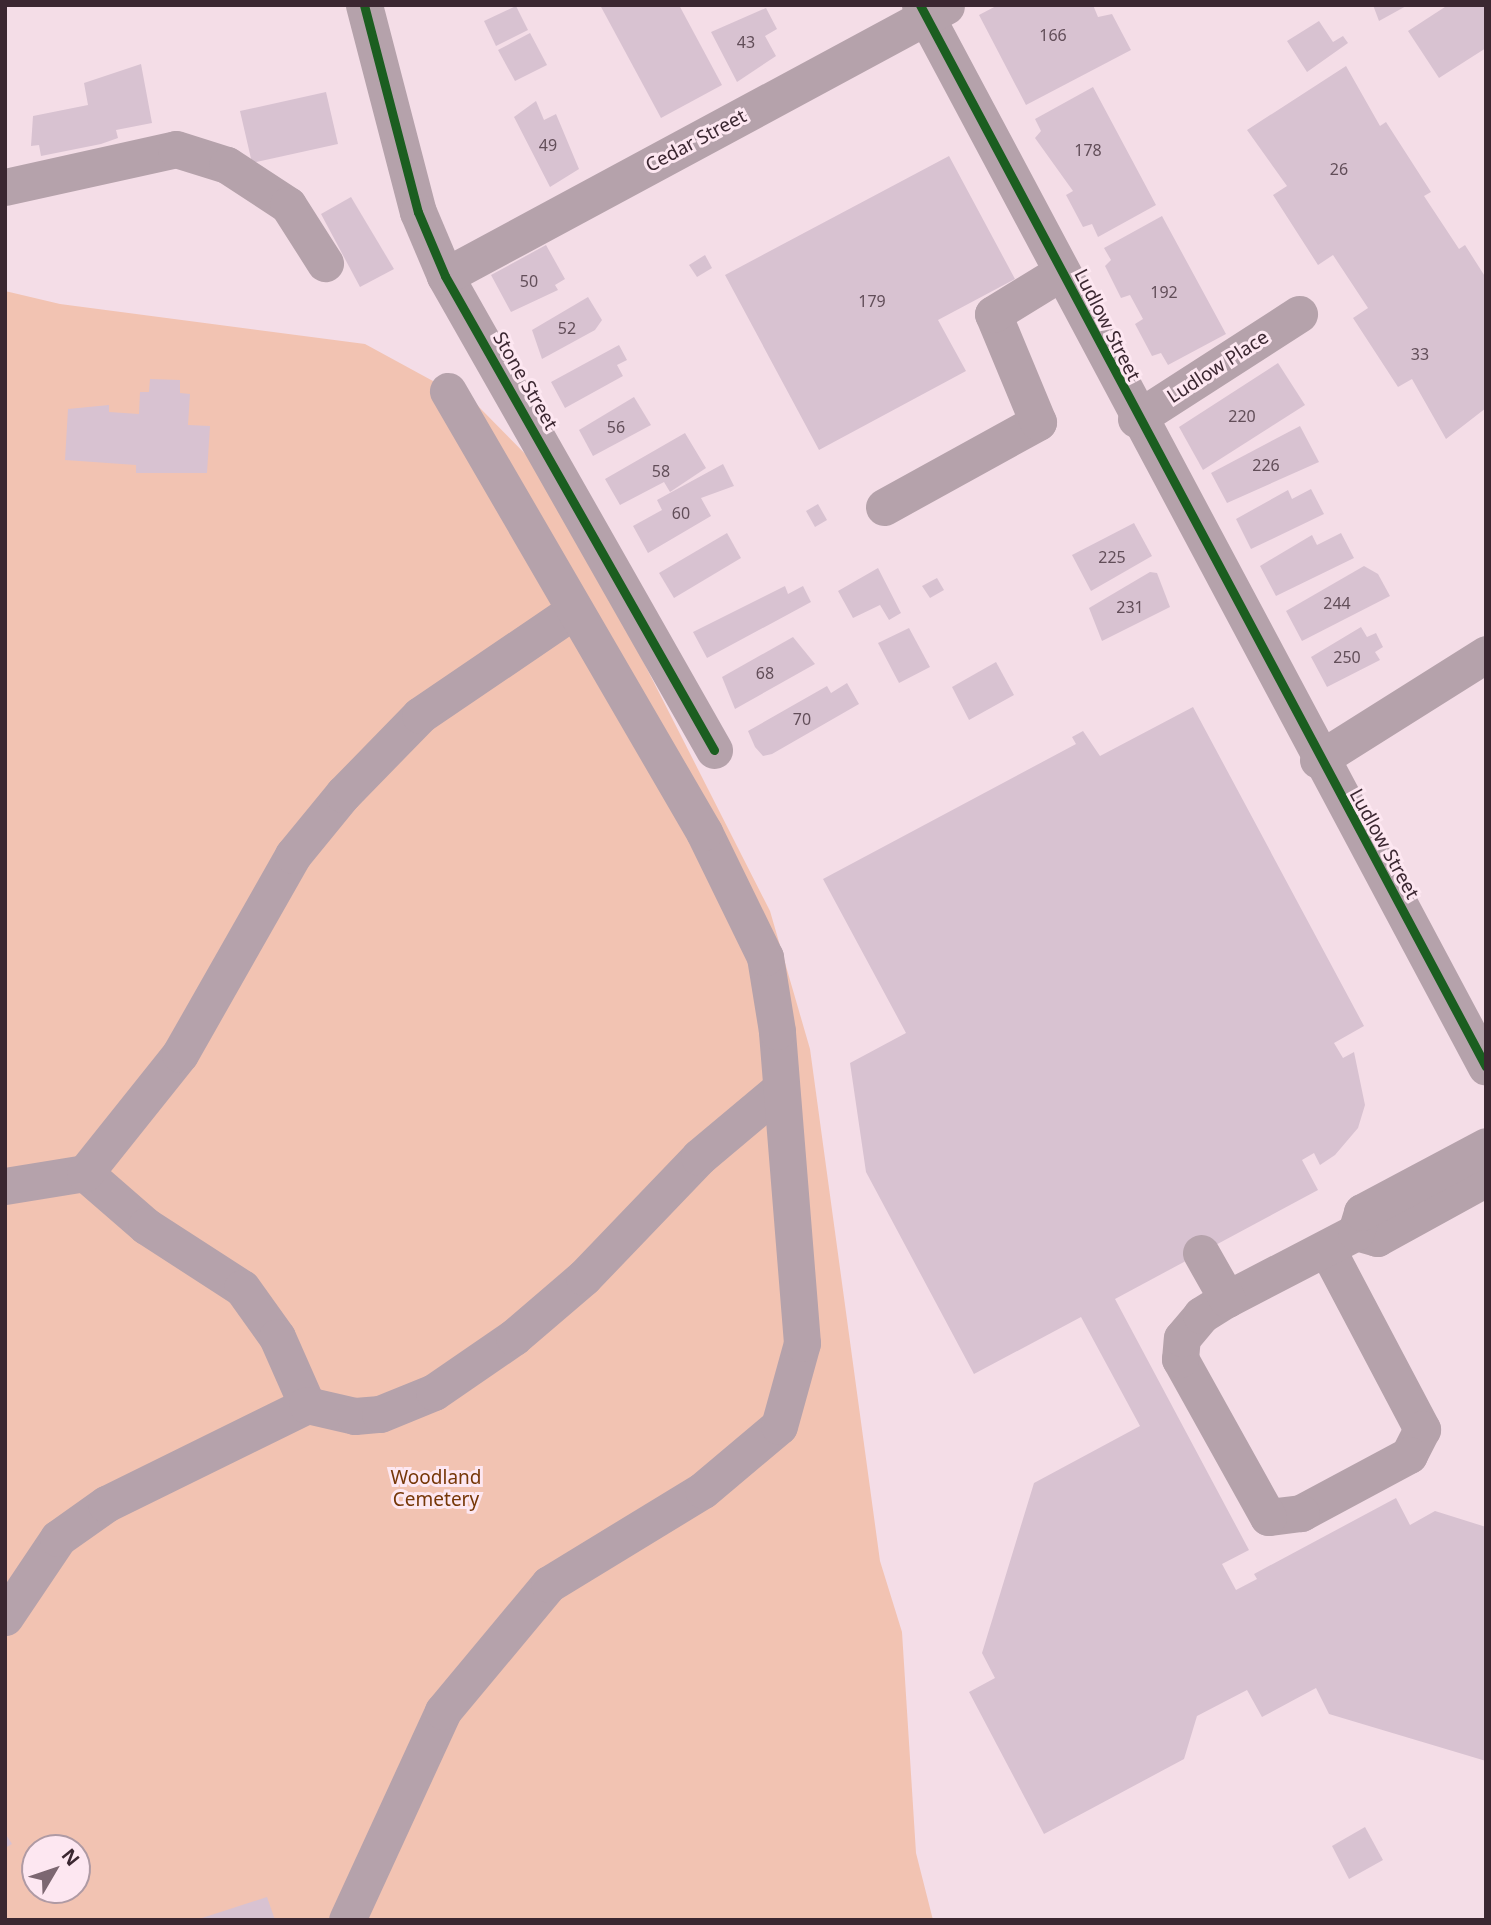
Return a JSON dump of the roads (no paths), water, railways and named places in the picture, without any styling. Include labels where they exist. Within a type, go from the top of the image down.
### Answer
[{"type":"street","name":"Stone Street","points":[[364,5],[418,212],[445,276],[714,750]]},
{"type":"street","name":"Cedar Street","points":[[445,276],[931,9]]},
{"type":"street","name":"Ludlow Street","points":[[931,9],[1060,273],[1136,419],[1486,1067]]},
{"type":"street","points":[[5,187],[176,149],[227,165],[288,205],[325,263]]},
{"type":"street","points":[[884,507],[1038,422],[993,314],[1060,273]]},
{"type":"street","name":"Ludlow Place","points":[[1136,419],[1299,314]]},
{"type":"street","points":[[346,1920],[443,1711],[550,1584],[703,1490],[779,1426],[802,1343],[780,1089],[765,957],[704,832],[573,611],[448,391]]},
{"type":"street","points":[[5,1186],[85,1172],[180,1054],[293,855],[343,794],[421,715],[573,611]]},
{"type":"street","points":[[1318,760],[1486,654]]},
{"type":"street","points":[[5,1617],[58,1538],[106,1504],[307,1405],[355,1416],[380,1414],[434,1391],[514,1337],[584,1277],[699,1157],[780,1089]]},
{"type":"street","points":[[1342,1241],[1362,1212],[1486,1146]]},
{"type":"street","points":[[85,1172],[146,1226],[242,1288],[277,1336],[307,1405]]},
{"type":"street","points":[[1342,1241],[1422,1429],[1409,1455],[1301,1513],[1268,1517],[1180,1359],[1182,1338],[1200,1315],[1227,1299],[1342,1241],[1377,1238],[1486,1178]]},
{"type":"street","points":[[1200,1253],[1227,1299]]},
{"type":"park label","name":"Woodland Cemetery","points":[[436,1489]]}]
